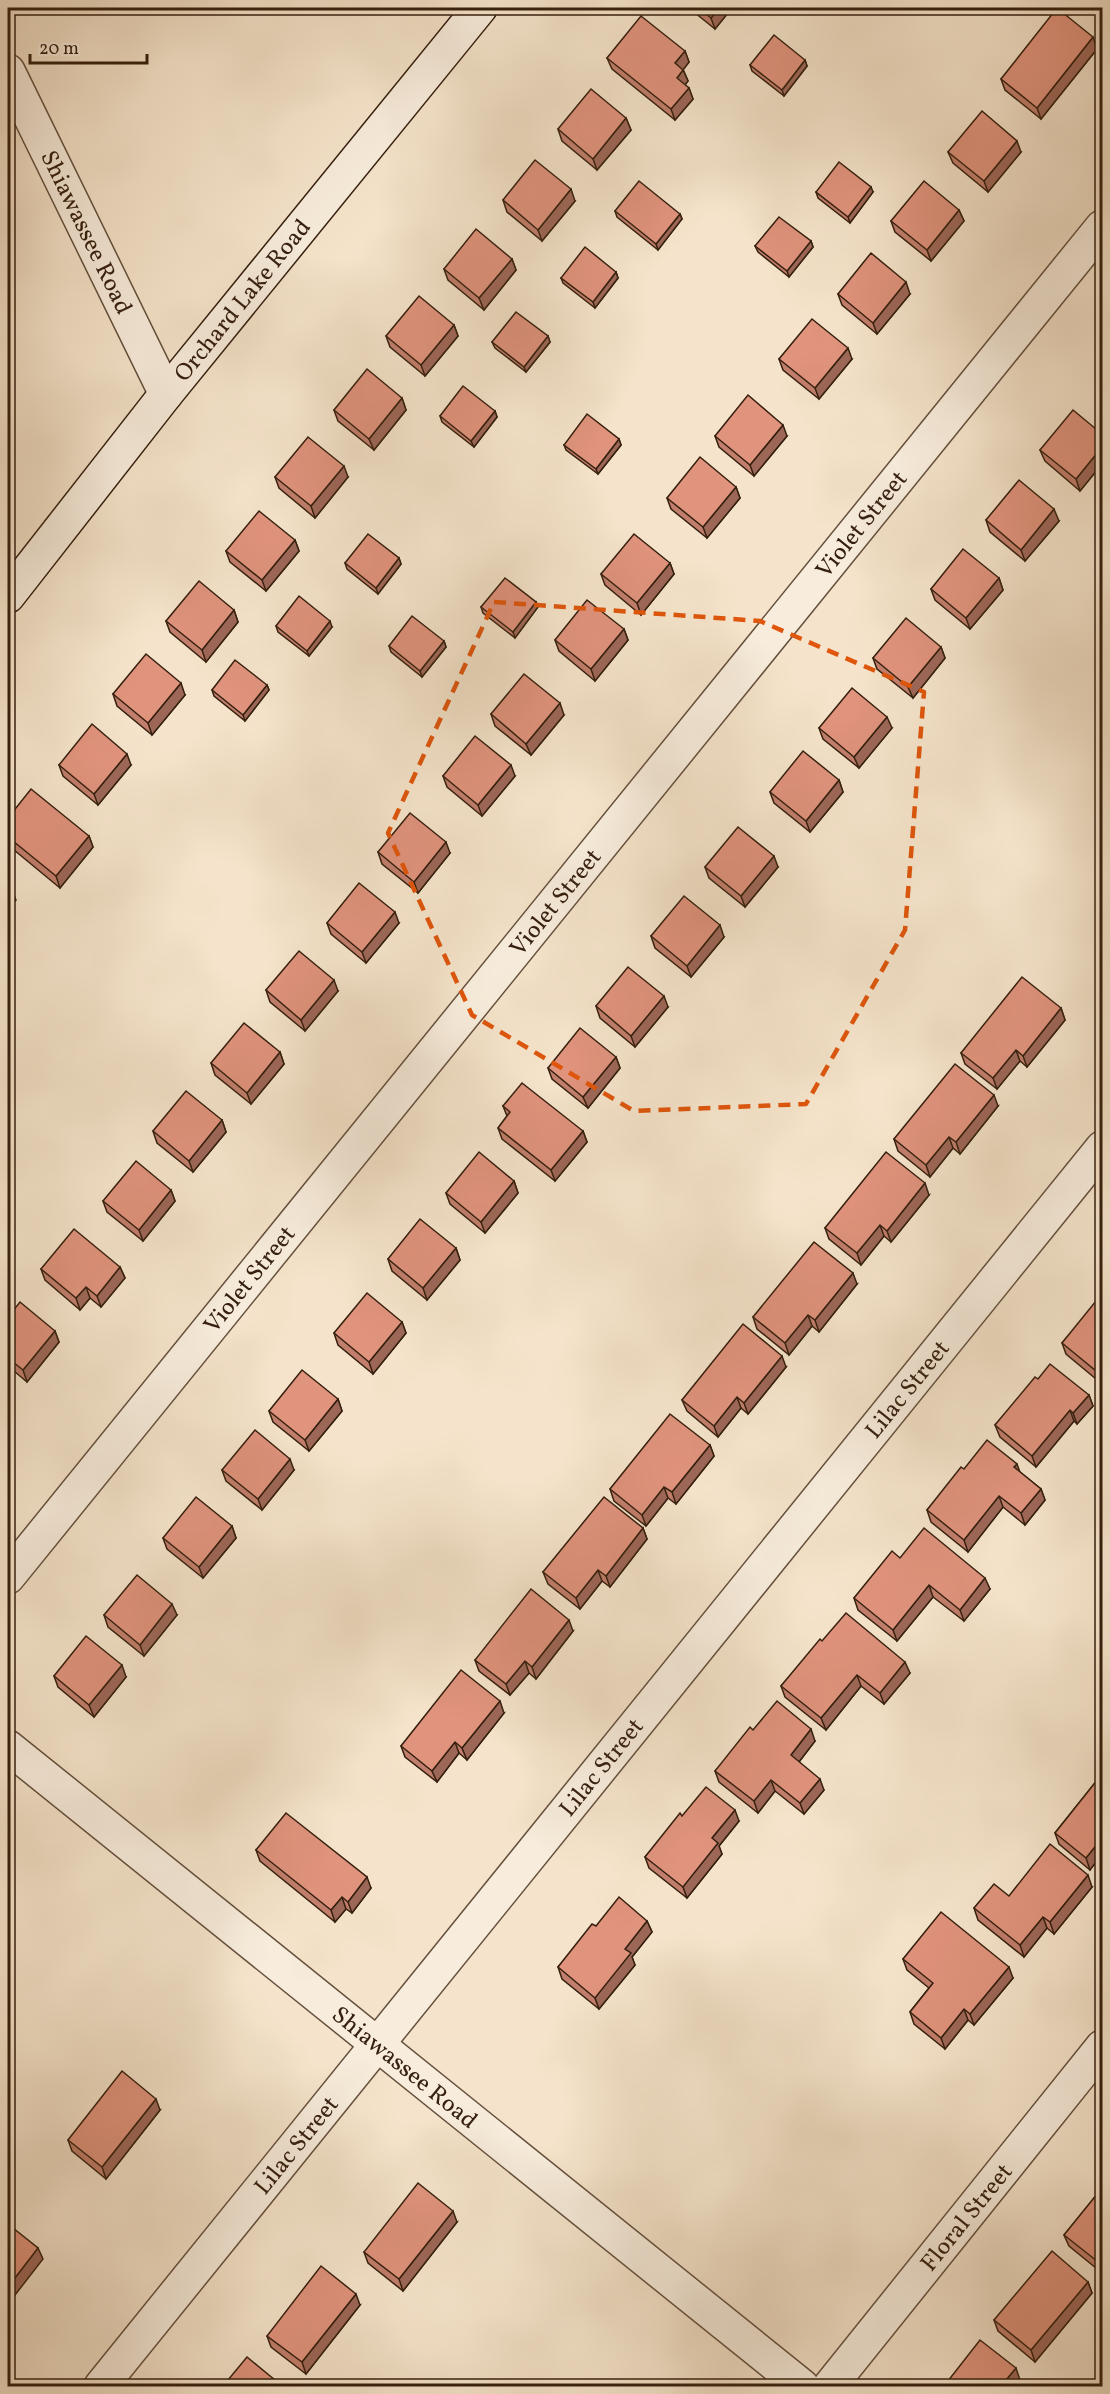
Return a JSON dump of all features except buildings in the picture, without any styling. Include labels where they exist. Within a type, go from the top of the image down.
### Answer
[{"type":"street","name":"Orchard Lake Road","points":[[8,596],[166,394],[480,8]]},
{"type":"street","name":"Shiawassee Road","points":[[8,70],[166,394]]},
{"type":"street","name":"Violet Street","points":[[8,1577],[1102,227]]},
{"type":"street","name":"Lilac Street","points":[[101,2386],[1102,1148]]},
{"type":"street","name":"Shiawassee Road","points":[[8,1747],[802,2386]]},
{"type":"street","name":"Floral Street","points":[[830,2386],[1102,2047]]},
{"type":"highlighted area","points":[[494,602],[760,621],[924,692],[905,930],[806,1104],[634,1111],[472,1015],[388,833]]}]
